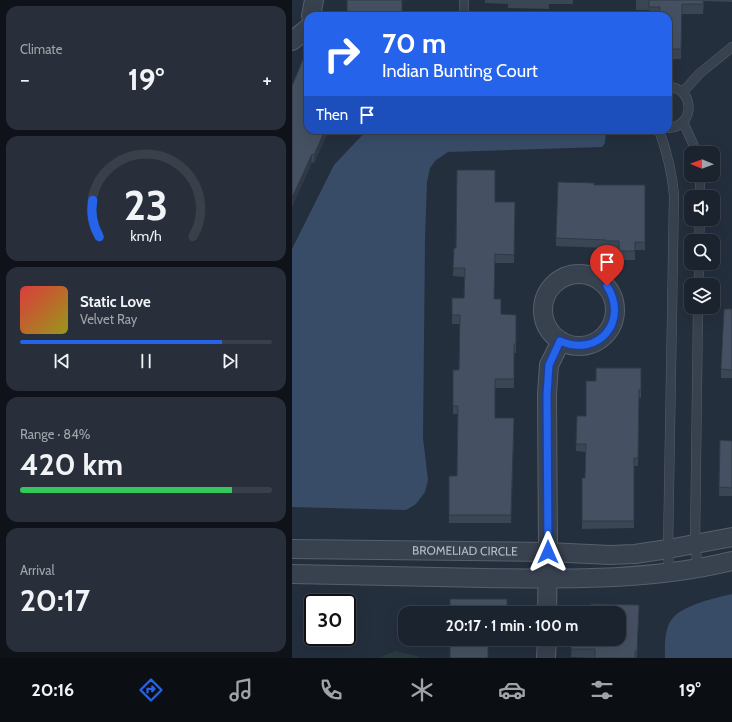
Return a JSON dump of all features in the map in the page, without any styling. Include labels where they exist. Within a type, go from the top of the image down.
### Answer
[{"type":"street","points":[[312,12],[314,0]]},
{"type":"street","points":[[292,41],[304,31]]},
{"type":"street","points":[[583,273],[597,278],[607,286],[615,303],[615,316],[610,328],[602,338],[585,346],[572,345],[560,341],[550,332],[544,319],[543,305],[548,291],[557,281],[570,275],[583,273]]},
{"type":"street","points":[[547,606],[547,394],[549,365],[560,341]]},
{"type":"street","name":"BROMELIAD CIRCLE","points":[[292,549],[548,552],[610,555],[635,554],[695,545],[732,537]]},
{"type":"street","points":[[292,574],[548,579],[633,577],[669,573],[732,561]]},
{"type":"street","points":[[546,658],[547,646]]},
{"type":"lane","points":[[464,0],[464,12]]},
{"type":"lane","points":[[683,92],[699,74],[732,46]]},
{"type":"lane","points":[[672,88],[683,92],[687,98],[689,111],[683,122],[678,126],[672,127]]},
{"type":"lane","points":[[683,122],[694,146]]},
{"type":"lane","points":[[660,134],[668,154],[674,196],[668,549],[669,573]]},
{"type":"lane","points":[[698,314],[695,545],[698,568]]},
{"type":"green space","points":[[395,651],[417,656],[419,658],[379,658]]},
{"type":"water","points":[[363,134],[606,134],[605,143],[602,147],[448,152],[436,160],[430,168],[427,182],[425,239],[423,438],[428,480],[425,492],[416,504],[406,510],[292,507],[292,249],[334,165]]},
{"type":"water","points":[[732,594],[732,658],[665,658],[666,638],[669,623],[677,614],[691,606]]},
{"type":"building","points":[[347,0],[402,0],[402,12],[347,12]]},
{"type":"building","points":[[649,0],[703,0],[703,4],[682,4],[681,49],[672,49],[672,12],[659,12],[660,7],[649,7]]},
{"type":"building","points":[[304,59],[304,134],[323,134],[314,155],[312,154],[292,198],[292,86]]},
{"type":"building","points":[[457,170],[495,170],[495,202],[515,202],[514,255],[495,254],[494,299],[501,299],[501,314],[516,315],[514,379],[495,379],[495,418],[514,418],[511,515],[449,515],[449,476],[457,476],[458,406],[453,406],[453,370],[459,370],[460,315],[452,315],[452,298],[464,298],[465,268],[453,268],[454,248],[456,248]]},
{"type":"building","points":[[558,182],[594,183],[594,185],[645,185],[645,242],[635,242],[635,251],[619,251],[619,241],[556,238]]},
{"type":"building","points":[[724,309],[732,309],[732,370],[721,369]]},
{"type":"building","points":[[596,368],[641,368],[641,390],[639,390],[638,458],[634,458],[634,521],[582,521],[582,478],[585,478],[586,444],[576,444],[577,416],[586,416],[586,381],[596,381]]},
{"type":"building","points":[[720,440],[732,441],[732,488],[719,487]]},
{"type":"building","points":[[450,599],[507,599],[507,606],[450,606]]},
{"type":"building","points":[[591,604],[639,605],[637,651],[635,651],[635,658],[595,658],[595,649],[571,649],[571,646],[626,646],[626,606],[591,606]]},
{"type":"building","points":[[450,646],[488,646],[488,658],[450,658]]},
{"type":"route","points":[[548,552],[547,394],[549,365],[560,341],[566,344],[585,346],[602,338],[610,328],[615,316],[615,303],[607,286]]}]
